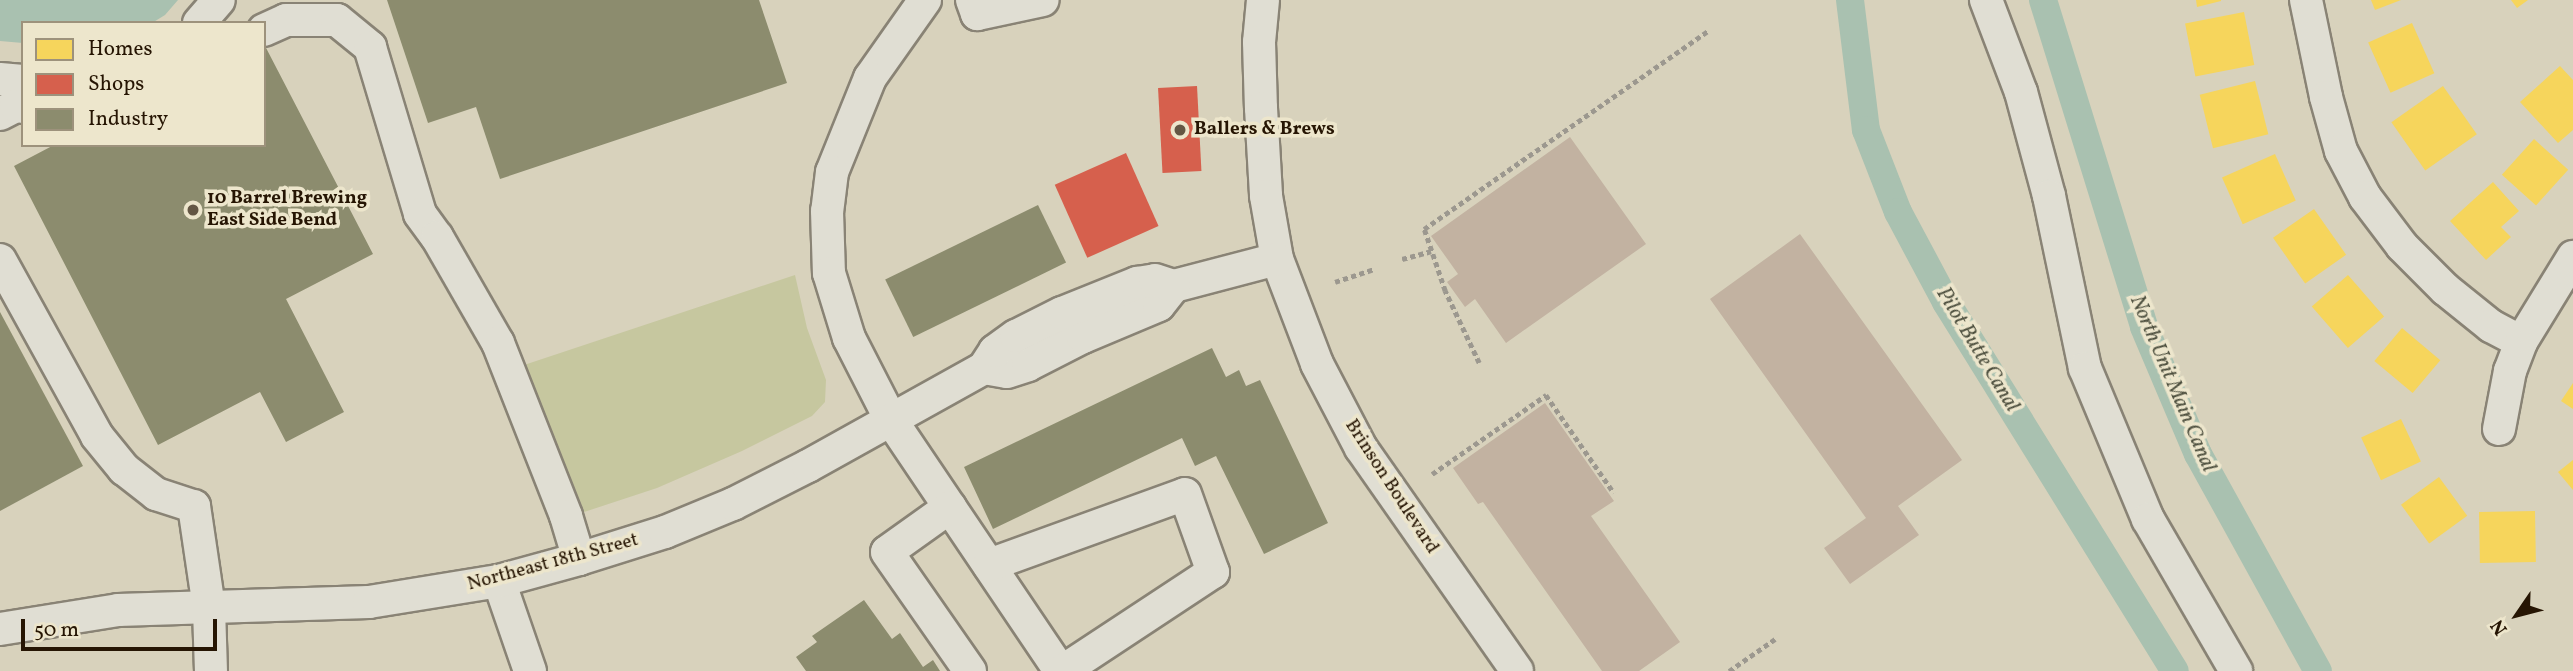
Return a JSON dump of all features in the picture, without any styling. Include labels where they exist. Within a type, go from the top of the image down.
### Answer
[{"type":"street","points":[[201,21],[219,0]]},
{"type":"street","points":[[925,0],[870,78],[832,172],[827,211],[829,273],[849,338],[891,420],[989,565],[1062,671],[1213,572],[1185,494],[989,565]]},
{"type":"street","points":[[972,0],[977,14],[1043,0]]},
{"type":"street","name":"Brinson Boulevard","points":[[1263,0],[1259,42],[1261,108],[1266,196],[1277,259],[1317,364],[1361,448],[1517,671]]},
{"type":"street","points":[[1986,0],[2021,92],[2046,183],[2085,368],[2148,519],[2236,671]]},
{"type":"street","points":[[2305,0],[2341,151],[2365,197],[2402,246],[2445,289],[2491,326],[2521,342]]},
{"type":"street","points":[[266,29],[286,20],[337,20],[370,47],[420,214],[437,237],[498,343],[566,516],[579,559]]},
{"type":"street","points":[[0,79],[21,81]]},
{"type":"street","points":[[0,114],[16,106],[21,107]]},
{"type":"street","points":[[2499,429],[2510,371],[2521,342],[2573,257]]},
{"type":"street","name":"Northeast 18th Street","points":[[0,629],[118,610],[369,602],[499,580],[579,559],[665,532],[733,504],[984,368],[995,351],[1016,336],[1062,313],[1137,283],[1154,280],[1174,286],[1277,259]]},
{"type":"street","points":[[0,260],[97,436],[124,469],[156,494],[194,506],[209,608],[211,671]]},
{"type":"street","points":[[950,507],[887,552],[970,671]]},
{"type":"street","points":[[499,580],[530,671]]},
{"type":"path","points":[[1479,363],[1445,291],[1424,229],[1708,31]]},
{"type":"path","points":[[1402,259],[1431,251]]},
{"type":"path","points":[[1335,282],[1374,269]]},
{"type":"path","points":[[1433,474],[1546,395],[1614,493]]},
{"type":"path","points":[[1729,671],[1775,639]]},
{"type":"shaded area","points":[[0,0],[178,0],[165,15],[155,21],[21,21],[21,43],[0,41]]},
{"type":"shaded area","points":[[795,275],[807,328],[826,380],[825,402],[812,416],[742,451],[657,488],[572,516],[515,368]]},
{"type":"building: Homes","points":[[2196,0],[2221,0],[2221,1],[2197,7]]},
{"type":"building: Homes","points":[[2371,0],[2401,0],[2375,10]]},
{"type":"building: Homes","points":[[2511,0],[2528,0],[2517,8]]},
{"type":"building: Homes","points":[[2244,12],[2254,65],[2195,76],[2185,23]]},
{"type":"building: Homes","points":[[2412,23],[2434,73],[2391,93],[2368,43]]},
{"type":"building: Homes","points":[[2560,66],[2573,80],[2573,130],[2558,143],[2520,102]]},
{"type":"building: Homes","points":[[2255,81],[2268,134],[2213,148],[2200,95]]},
{"type":"building: Homes","points":[[2443,86],[2477,134],[2425,170],[2391,122]]},
{"type":"building: Homes","points":[[2534,139],[2568,170],[2536,205],[2502,175]]},
{"type":"building: Homes","points":[[2275,154],[2296,201],[2243,224],[2222,178]]},
{"type":"building: Homes","points":[[2493,182],[2519,211],[2501,227],[2511,237],[2486,260],[2450,221]]},
{"type":"building: Homes","points":[[2314,209],[2346,255],[2305,284],[2273,238]]},
{"type":"building: Homes","points":[[2348,275],[2384,317],[2348,348],[2312,306]]},
{"type":"building: Homes","points":[[2402,328],[2440,360],[2413,393],[2374,361]]},
{"type":"building: Homes","points":[[2573,383],[2573,409],[2561,401]]},
{"type":"building: Homes","points":[[2401,419],[2421,462],[2381,480],[2361,438]]},
{"type":"building: Homes","points":[[2573,460],[2573,490],[2558,472]]},
{"type":"building: Homes","points":[[2439,477],[2467,516],[2429,543],[2401,505]]},
{"type":"building: Homes","points":[[2535,511],[2536,562],[2480,563],[2479,512]]},
{"type":"building: Shops","name":"Ballers & Brews","points":[[1197,86],[1201,171],[1163,173],[1158,88]]},
{"type":"building: Shops","points":[[1126,153],[1159,226],[1087,258],[1055,185]]},
{"type":"building: Industry","points":[[387,0],[759,0],[787,83],[500,179],[476,107],[428,123]]},
{"type":"building: Industry","name":"10 Barrel Brewing East Side Bend","points":[[266,48],[373,254],[286,299],[344,412],[286,442],[260,392],[158,445],[14,166],[50,147],[266,147]]},
{"type":"building: Industry","points":[[1038,205],[1066,263],[913,337],[885,280]]},
{"type":"building: Industry","points":[[0,312],[83,466],[0,511]]},
{"type":"building: Industry","points":[[1212,348],[1226,377],[1239,370],[1246,386],[1260,380],[1328,523],[1264,554],[1216,456],[1195,466],[1182,438],[993,529],[964,467]]},
{"type":"building: Industry","points":[[864,600],[892,639],[900,633],[923,667],[933,660],[940,671],[806,671],[796,657],[817,642],[812,636]]},
{"type":"building: Other","points":[[1570,137],[1646,244],[1506,343],[1475,299],[1465,307],[1447,282],[1458,274],[1431,236]]},
{"type":"building: Other","points":[[1800,234],[1962,460],[1898,506],[1919,535],[1850,584],[1824,548],[1866,518],[1710,299]]},
{"type":"building: Other","points":[[1545,403],[1614,501],[1591,516],[1680,642],[1639,671],[1602,671],[1483,502],[1478,504],[1453,468]]},
{"type":"waterway","name":"Pilot Butte Canal","points":[[1850,0],[1866,130],[1898,212],[1946,302],[2175,671]]},
{"type":"waterway","name":"North Unit Main Canal","points":[[2043,0],[2144,327],[2198,454],[2318,671]]},
{"type":"place","name":"Ballers & Brews","points":[[1180,130]]},
{"type":"place","name":"10 Barrel Brewing East Side Bend","points":[[193,210]]}]
